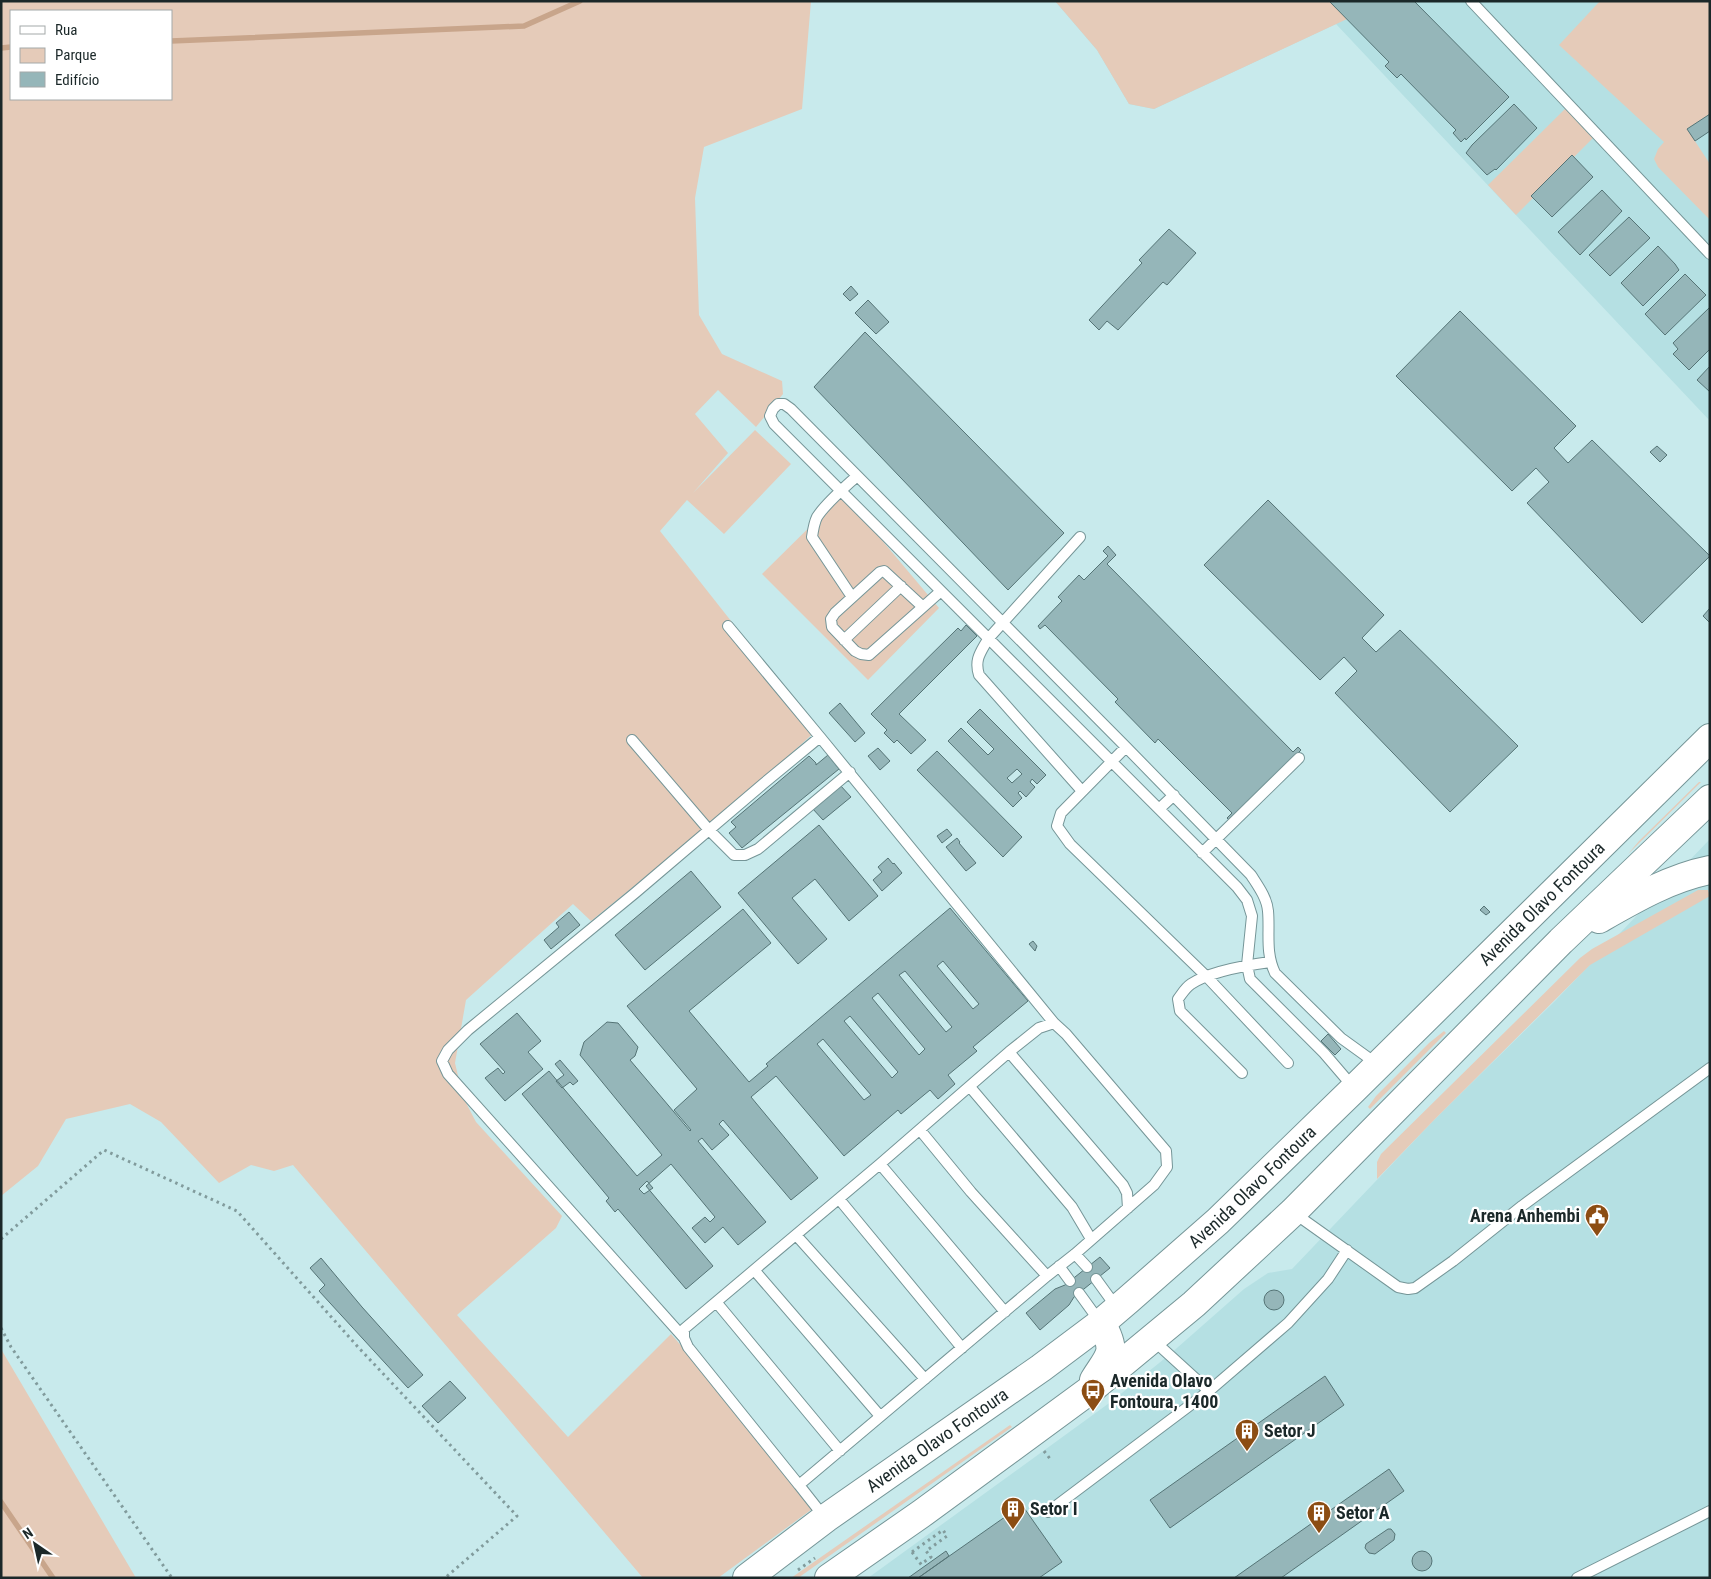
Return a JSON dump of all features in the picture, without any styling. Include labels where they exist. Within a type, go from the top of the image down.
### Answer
[{"type":"main road","name":"Avenida Olavo Fontoura","points":[[747,1578],[826,1518],[1042,1368],[1110,1316],[1218,1221],[1710,738]]},
{"type":"main road","points":[[829,1578],[1090,1390],[1194,1304],[1293,1212],[1561,941],[1710,799]]},
{"type":"main road","points":[[1578,867],[1607,896]]},
{"type":"main road","points":[[1561,941],[1633,899],[1690,874],[1710,870]]},
{"type":"main road","points":[[1090,1390],[1092,1382],[1109,1358],[1111,1352],[1110,1316]]},
{"type":"lane","points":[[1471,1],[1710,254]]},
{"type":"lane","points":[[1354,1089],[1324,1053],[1250,979],[1247,965],[1252,916],[1247,900],[1237,887],[774,424],[770,416],[778,404],[784,404],[791,409],[1251,875],[1262,892],[1268,909],[1268,948],[1270,962],[1275,973],[1341,1038],[1379,1065]]},
{"type":"lane","points":[[852,596],[812,537],[817,517],[857,476]]},
{"type":"lane","points":[[1080,537],[988,638],[978,658],[976,667],[978,675],[1082,791]]},
{"type":"lane","points":[[923,607],[884,571],[880,572],[852,596],[835,613],[831,619],[832,627],[855,651],[869,655],[923,607],[941,591]]},
{"type":"lane","points":[[844,640],[901,586]]},
{"type":"lane","points":[[728,626],[850,772],[1054,1023],[1066,1034],[1166,1150],[1167,1167],[1154,1185],[1076,1254],[1047,1276],[800,1485]]},
{"type":"lane","points":[[820,737],[635,893],[468,1030],[448,1050],[442,1061],[448,1074],[684,1338],[688,1347],[826,1518]]},
{"type":"lane","points":[[632,740],[709,830],[734,855],[745,855],[758,849],[850,772]]},
{"type":"lane","points":[[1126,747],[1061,812],[1057,826],[1063,836],[1207,977],[1288,1063]]},
{"type":"lane","points":[[1202,852],[1299,758]]},
{"type":"lane","points":[[1159,809],[1174,795]]},
{"type":"lane","points":[[1242,1073],[1180,1011],[1178,999],[1191,984],[1207,977],[1247,965],[1270,962]]},
{"type":"lane","points":[[684,1338],[684,1329],[755,1271],[1009,1052],[1039,1028],[1054,1023]]},
{"type":"lane","points":[[1009,1052],[1123,1185],[1127,1192],[1128,1208]]},
{"type":"lane","points":[[1293,1212],[1398,1287],[1415,1288],[1453,1261],[1529,1200],[1710,1068]]},
{"type":"lane","points":[[970,1087],[1072,1207],[1091,1240]]},
{"type":"lane","points":[[920,1130],[1047,1276]]},
{"type":"lane","points":[[880,1164],[1006,1312]]},
{"type":"lane","points":[[839,1199],[962,1348]]},
{"type":"lane","points":[[796,1236],[925,1379]]},
{"type":"lane","points":[[1048,1512],[1209,1391],[1288,1323],[1311,1300],[1328,1279],[1347,1250]]},
{"type":"lane","points":[[1076,1254],[1087,1267]]},
{"type":"lane","points":[[1059,1266],[1070,1281]]},
{"type":"lane","points":[[755,1271],[880,1416]]},
{"type":"lane","points":[[1096,1280],[1110,1316]]},
{"type":"lane","points":[[1079,1293],[1110,1316]]},
{"type":"lane","points":[[717,1303],[840,1451]]},
{"type":"lane","points":[[1152,1340],[1209,1391]]},
{"type":"lane","points":[[1577,1578],[1710,1511]]},
{"type":"path","points":[[1,1239],[104,1150],[237,1211],[358,1347],[517,1516],[445,1578]]},
{"type":"path","points":[[1,1328],[12,1347],[172,1578]]},
{"type":"path","points":[[1046,1454],[1051,1460]]},
{"type":"path","points":[[943,1530],[947,1536],[926,1551],[931,1557],[922,1566],[911,1551],[943,1530]]},
{"type":"shaded area","points":[[1055,1],[1710,1],[1710,421],[1336,24],[1154,109],[1129,104],[1097,50]]},
{"type":"shaded area","points":[[1710,839],[1710,1578],[868,1578],[1112,1401],[1169,1355],[1244,1289],[1268,1273],[1292,1269],[1435,1119],[1555,1001]]},
{"type":"green space","points":[[1,1],[811,1],[802,109],[704,147],[695,198],[699,315],[722,354],[782,381],[783,394],[756,427],[718,390],[695,414],[728,453],[693,493],[755,430],[791,464],[724,534],[687,500],[660,531],[817,730],[733,806],[591,921],[573,904],[466,1000],[455,1063],[463,1097],[476,1122],[562,1216],[556,1228],[457,1315],[568,1437],[671,1334],[819,1504],[718,1578],[643,1578],[293,1165],[274,1171],[251,1165],[219,1183],[161,1122],[130,1104],[66,1119],[38,1166],[1,1196]]},
{"type":"green space","points":[[1055,1],[1329,1],[1347,19],[1154,109],[1129,104],[1097,50]]},
{"type":"green space","points":[[1600,1],[1710,1],[1710,114],[1687,129],[1710,164],[1710,220],[1658,167],[1654,159],[1658,149],[1664,142],[1559,45]]},
{"type":"green space","points":[[1568,106],[1598,133],[1516,215],[1488,185]]},
{"type":"green space","points":[[843,494],[939,608],[868,680],[762,574]]},
{"type":"green space","points":[[1701,782],[1628,854],[1639,841]]},
{"type":"green space","points":[[1698,890],[1708,890],[1710,896],[1590,965],[1377,1179],[1377,1162],[1381,1154],[1580,958],[1592,949]]},
{"type":"green space","points":[[1444,1031],[1446,1033],[1370,1109],[1368,1107],[1376,1096],[1429,1043]]},
{"type":"green space","points":[[1,1349],[136,1578],[1,1578]]},
{"type":"green space","points":[[1010,1425],[1012,1427],[798,1578],[791,1578]]},
{"type":"building","points":[[1329,1],[1414,1],[1509,97],[1466,140],[1465,138],[1461,142],[1453,133],[1456,130],[1401,74],[1397,78],[1385,66],[1389,62]]},
{"type":"building","points":[[1514,104],[1537,128],[1496,170],[1487,175],[1466,153]]},
{"type":"building","points":[[1710,114],[1710,131],[1695,141],[1687,129]]},
{"type":"building","points":[[1572,155],[1593,177],[1552,217],[1531,196]]},
{"type":"building","points":[[1602,190],[1622,211],[1580,255],[1558,232]]},
{"type":"building","points":[[1629,217],[1650,238],[1610,276],[1589,255]]},
{"type":"building","points":[[1169,229],[1196,253],[1167,285],[1163,282],[1118,330],[1107,321],[1099,330],[1089,320],[1142,263],[1139,260]]},
{"type":"building","points":[[1658,246],[1679,270],[1643,306],[1621,283]]},
{"type":"building","points":[[1685,274],[1706,295],[1665,335],[1645,314]]},
{"type":"building","points":[[851,286],[858,294],[850,301],[843,294]]},
{"type":"building","points":[[868,300],[889,322],[876,334],[855,313]]},
{"type":"building","points":[[1710,307],[1710,349],[1689,370],[1673,354],[1678,349],[1673,343]]},
{"type":"building","points":[[1460,311],[1576,426],[1554,448],[1568,463],[1592,440],[1710,556],[1642,623],[1527,503],[1549,482],[1536,468],[1512,491],[1396,376]]},
{"type":"building","points":[[865,332],[1064,533],[1008,590],[814,387]]},
{"type":"building","points":[[1710,366],[1710,392],[1697,380]]},
{"type":"building","points":[[1657,446],[1667,455],[1660,462],[1650,452]]},
{"type":"building","points":[[1268,500],[1384,615],[1362,638],[1376,652],[1400,630],[1518,746],[1450,812],[1335,693],[1357,671],[1344,657],[1320,680],[1204,565]]},
{"type":"building","points":[[1108,546],[1116,555],[1107,564],[1293,752],[1298,747],[1301,750],[1230,821],[1227,818],[1232,813],[1158,739],[1155,743],[1115,702],[1118,699],[1045,625],[1040,629],[1038,626],[1062,601],[1058,597],[1079,575],[1084,580],[1108,556],[1103,551]]},
{"type":"building","points":[[1710,608],[1710,623],[1703,616]]},
{"type":"building","points":[[966,625],[977,636],[899,714],[926,740],[911,754],[897,740],[894,743],[884,733],[887,730],[871,714],[958,628],[961,631]]},
{"type":"building","points":[[840,703],[865,733],[855,742],[829,713]]},
{"type":"building","points":[[980,709],[1046,775],[1037,784],[1032,779],[1030,782],[1035,787],[1026,797],[1020,791],[1018,793],[1022,798],[1013,807],[948,741],[961,728],[988,755],[994,749],[967,722]],"holes":[[[1017,769],[1022,774],[1012,783],[1007,778]]]},
{"type":"building","points":[[878,748],[890,761],[880,770],[868,756]]},
{"type":"building","points":[[937,751],[1022,837],[1003,857],[917,770]]},
{"type":"building","points":[[828,755],[839,769],[742,848],[729,833],[736,827],[731,822],[809,756],[816,765]]},
{"type":"building","points":[[840,785],[851,797],[823,820],[812,808]]},
{"type":"building","points":[[819,825],[878,896],[849,921],[815,879],[792,898],[827,939],[798,964],[738,893]]},
{"type":"building","points":[[947,829],[952,835],[942,843],[937,836]]},
{"type":"building","points":[[957,838],[976,863],[966,871],[946,847]]},
{"type":"building","points":[[888,858],[902,873],[882,891],[873,880],[882,872],[878,867]]},
{"type":"building","points":[[691,871],[721,907],[645,970],[615,935]]},
{"type":"building","points":[[1484,906],[1490,912],[1486,915],[1480,910]]},
{"type":"building","points":[[950,908],[1028,1001],[973,1047],[977,1051],[948,1075],[955,1084],[938,1099],[930,1090],[901,1114],[898,1110],[844,1156],[776,1076],[751,1097],[818,1178],[791,1200],[723,1120],[719,1124],[729,1135],[712,1150],[702,1138],[698,1141],[766,1222],[738,1245],[723,1227],[705,1243],[692,1228],[705,1217],[710,1222],[715,1217],[671,1164],[646,1186],[713,1266],[686,1289],[618,1209],[615,1212],[606,1201],[609,1198],[522,1094],[549,1071],[637,1176],[662,1155],[580,1055],[584,1042],[607,1022],[618,1023],[638,1047],[635,1056],[630,1060],[690,1131],[674,1110],[697,1089],[627,1006],[743,909],[771,943],[689,1011],[749,1082],[768,1066],[766,1064]],"holes":[[[943,961],[979,1004],[973,1009],[937,966]],[[905,971],[952,1027],[946,1032],[899,975]],[[878,993],[925,1049],[919,1055],[872,998]],[[850,1016],[898,1072],[892,1078],[844,1021]],[[823,1039],[871,1095],[864,1100],[817,1044]]]},
{"type":"building","points":[[569,912],[580,925],[551,949],[544,940],[559,927],[556,923]]},
{"type":"building","points":[[1033,941],[1037,946],[1035,951],[1029,944]]},
{"type":"building","points":[[517,1013],[541,1041],[528,1052],[543,1069],[505,1101],[485,1078],[498,1068],[503,1074],[505,1072],[480,1044]]},
{"type":"building","points":[[1328,1034],[1341,1049],[1335,1055],[1321,1041]]},
{"type":"building","points":[[560,1060],[578,1081],[573,1085],[570,1082],[562,1088],[556,1081],[564,1075],[555,1064]]},
{"type":"building","points":[[647,1181],[653,1188],[644,1194],[639,1189]]},
{"type":"building","points":[[1100,1257],[1110,1268],[1074,1297],[1069,1305],[1040,1330],[1026,1313],[1055,1289],[1065,1285]]},
{"type":"building","points":[[321,1258],[423,1375],[408,1388],[319,1291],[325,1285],[310,1268]]},
{"type":"building","points":[[1274,1290],[1281,1293],[1284,1300],[1281,1307],[1274,1310],[1267,1307],[1264,1300],[1267,1293]]},
{"type":"building","name":"Setor J","points":[[1325,1376],[1344,1405],[1170,1528],[1150,1500]]},
{"type":"building","points":[[450,1381],[466,1398],[438,1423],[422,1406]]},
{"type":"building","name":"Setor A","points":[[1389,1469],[1404,1491],[1281,1578],[1234,1578]]},
{"type":"building","name":"Setor I","points":[[1022,1505],[1062,1562],[1039,1578],[918,1578]]},
{"type":"building","points":[[1388,1529],[1391,1529],[1395,1534],[1394,1540],[1375,1554],[1369,1553],[1365,1548],[1366,1544]]},
{"type":"building","points":[[946,1551],[949,1556],[918,1578],[908,1578]]},
{"type":"building","points":[[1422,1551],[1429,1554],[1432,1561],[1429,1568],[1422,1571],[1415,1568],[1412,1561],[1415,1554]]},
{"type":"waterway","points":[[172,41],[524,26],[580,1]]},
{"type":"waterway","points":[[1,48],[10,47]]},
{"type":"waterway","points":[[1,1502],[53,1578]]},
{"type":"place","name":"Arena Anhembi","points":[[1597,1237]]},
{"type":"place","name":"Avenida Olavo Fontoura, 1400","points":[[1093,1412]]},
{"type":"place","name":"Setor J","points":[[1247,1452]]},
{"type":"place","name":"Setor I","points":[[1013,1530]]},
{"type":"place","name":"Setor A","points":[[1319,1534]]}]
